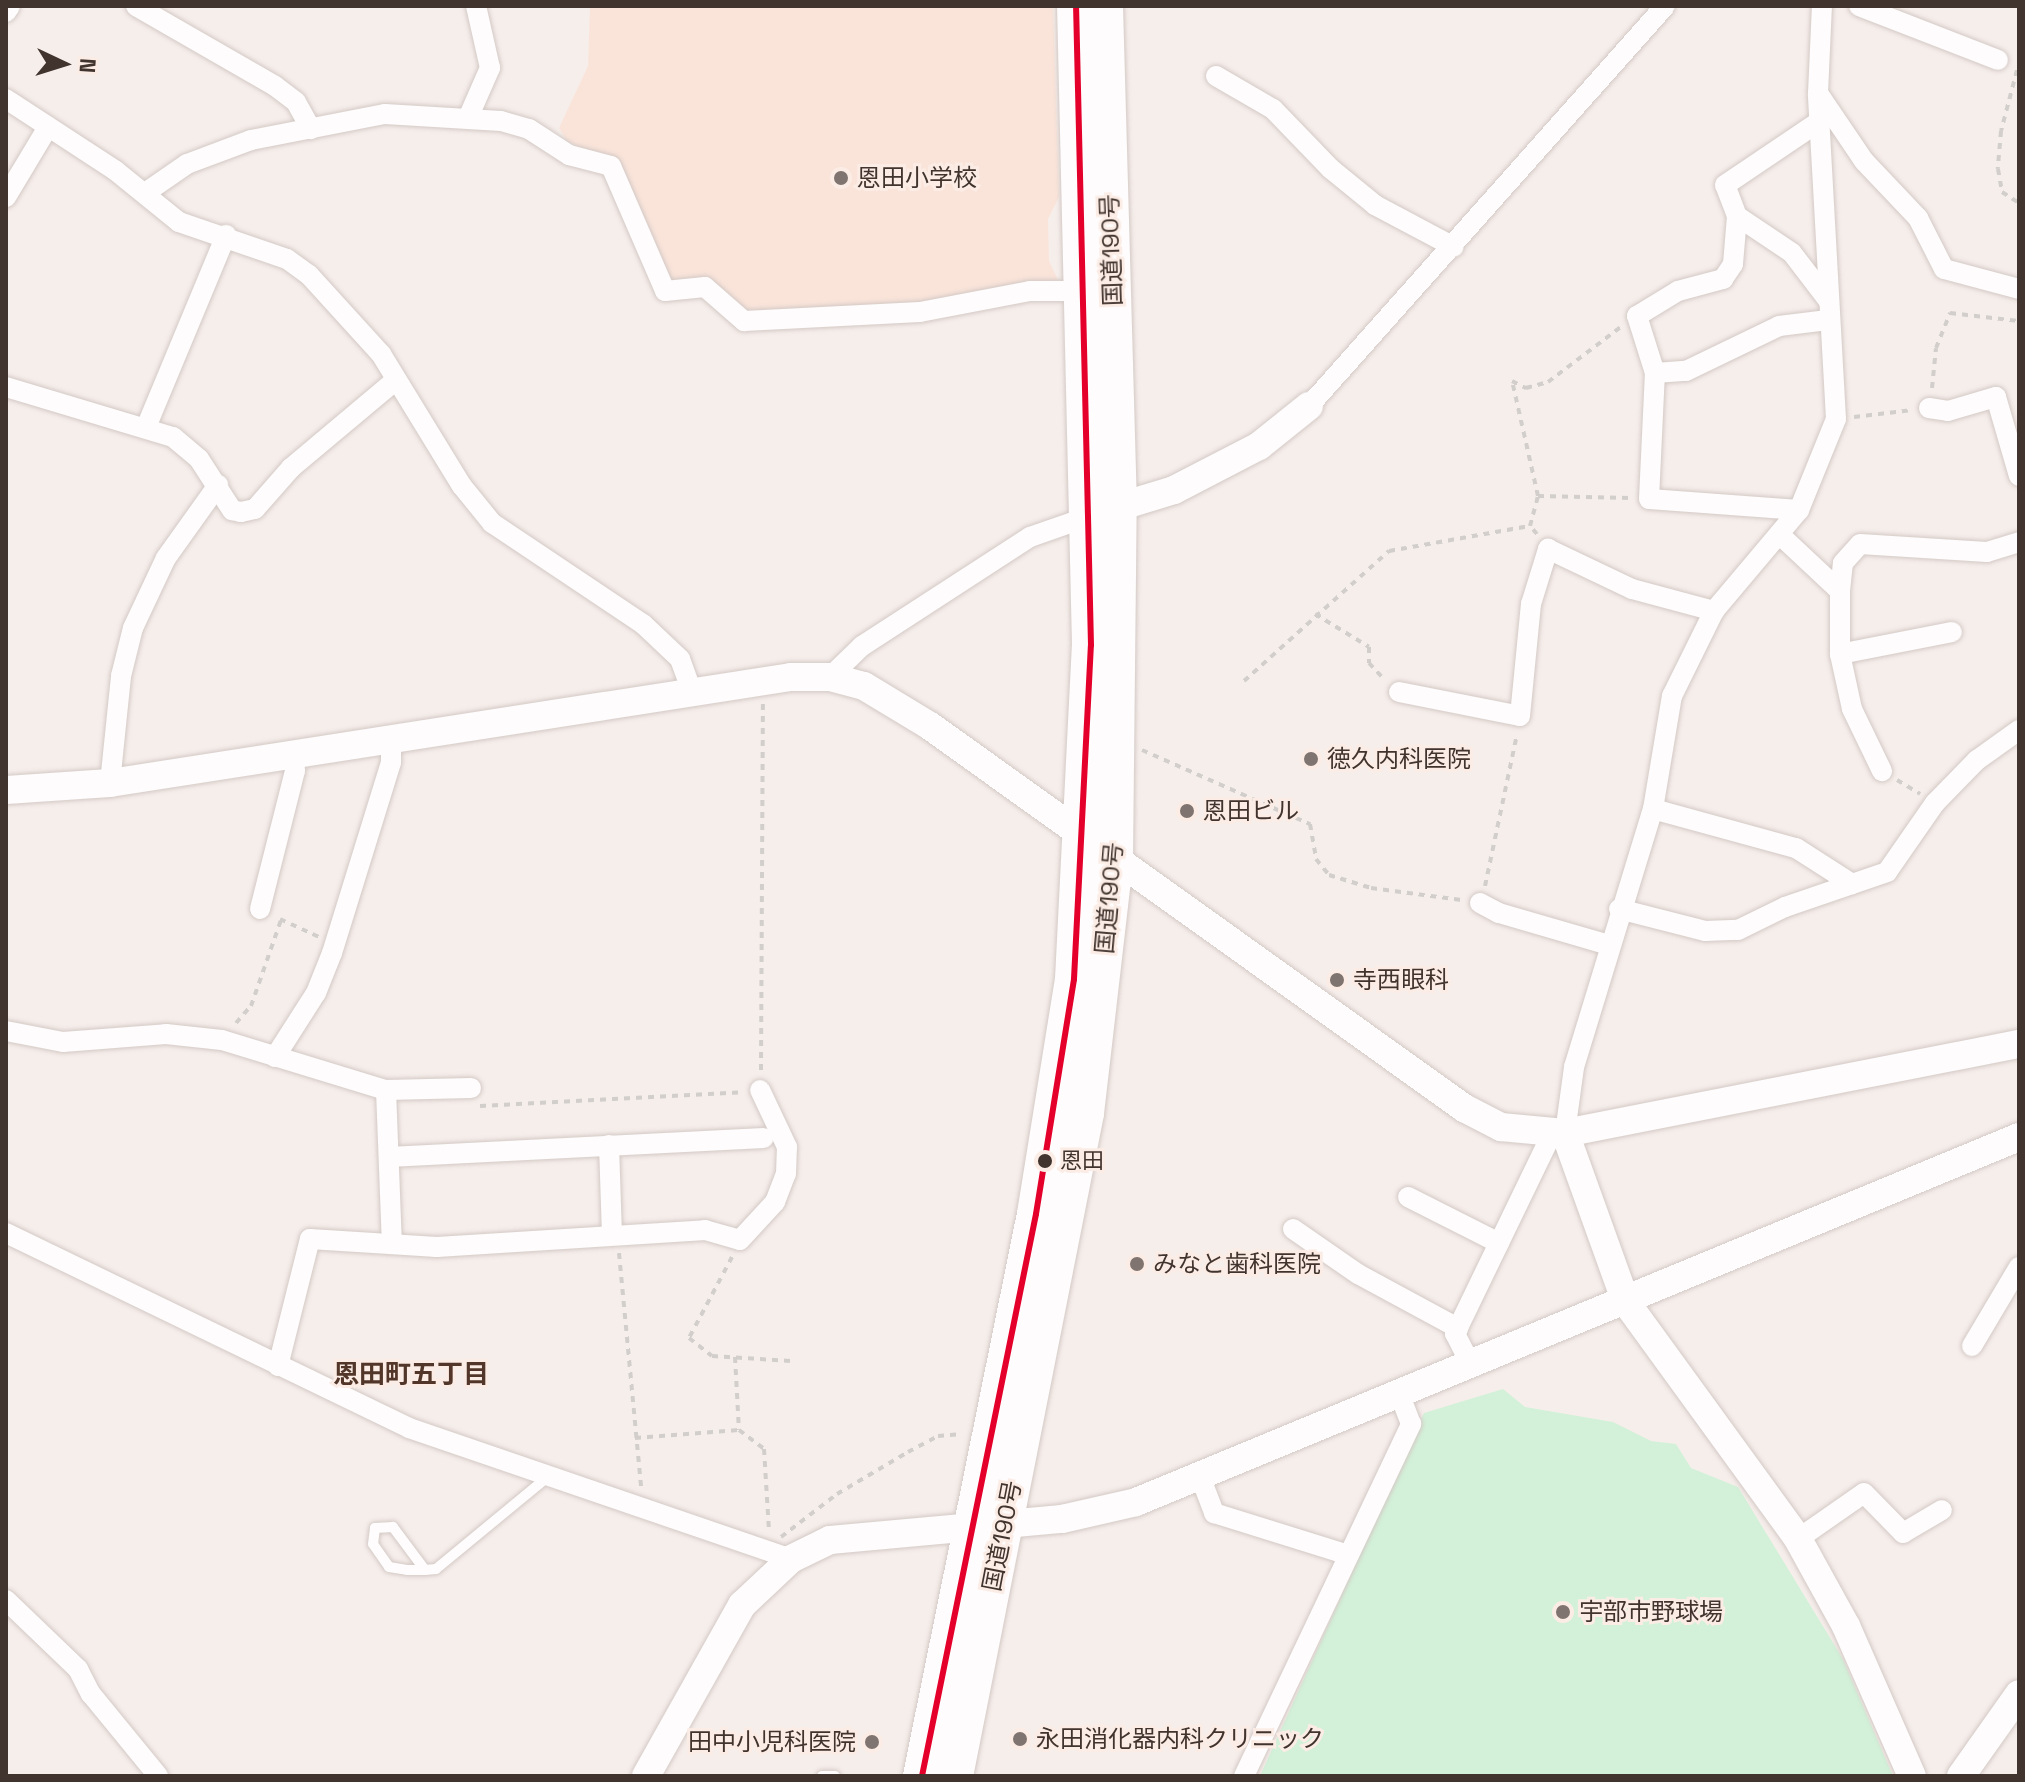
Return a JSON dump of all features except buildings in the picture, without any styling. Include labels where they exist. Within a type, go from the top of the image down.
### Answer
[{"type":"highway","name":"国道190号","points":[[1076,6],[1083,291],[1104,512]]},
{"type":"highway","name":"国道190号","points":[[922,1776],[988,1527],[1085,1113],[1099,850],[1104,512],[1104,6]]},
{"type":"highway","name":"国道190号","points":[[954,1776],[988,1527],[991,1434],[1099,850]]},
{"type":"street","points":[[6,12],[10,6]]},
{"type":"street","points":[[136,6],[275,86],[296,102],[311,129]]},
{"type":"street","points":[[468,118],[490,68],[476,6]]},
{"type":"street","points":[[830,677],[862,646],[1030,537],[1174,490],[1259,446],[1309,406],[1454,247],[1665,6]]},
{"type":"street","points":[[1471,1365],[1455,1334],[1558,1133],[1619,909],[1653,809],[1672,696],[1714,611],[1799,510],[1836,419],[1818,93],[1822,6]]},
{"type":"street","points":[[1859,6],[2008,61]]},
{"type":"street","points":[[1216,76],[1273,109],[1331,169],[1375,205],[1454,247]]},
{"type":"street","points":[[1818,93],[1864,161],[1918,218],[1944,269],[2019,289]]},
{"type":"street","points":[[6,99],[145,193],[179,222],[226,235],[287,259],[309,275],[354,321],[396,380],[462,486],[492,523],[643,624],[680,659],[692,692]]},
{"type":"street","points":[[145,193],[187,164],[251,140],[385,114],[468,118],[529,129],[569,155],[611,166],[665,291],[705,287],[744,321],[920,312],[1030,291],[1083,291]]},
{"type":"street","points":[[1799,510],[1649,499],[1655,373],[1637,316],[1678,291],[1723,279],[1733,264],[1737,216],[1725,185],[1820,121]]},
{"type":"street","points":[[6,197],[48,127]]},
{"type":"street","points":[[1737,216],[1792,253],[1828,310]]},
{"type":"street","points":[[147,425],[226,235]]},
{"type":"street","points":[[1655,373],[1686,371],[1779,326],[1828,310]]},
{"type":"street","points":[[6,387],[147,425],[173,437],[218,485],[232,510],[255,509],[291,468],[396,380]]},
{"type":"street","points":[[1929,408],[1948,411],[1996,397],[2019,476]]},
{"type":"street","points":[[110,783],[121,676],[133,628],[166,558],[218,485]]},
{"type":"street","points":[[1779,534],[1840,591]]},
{"type":"street","points":[[1882,771],[1852,709],[1840,654],[1843,563],[1860,544],[1987,552],[2019,542]]},
{"type":"street","points":[[1399,692],[1520,716],[1531,604],[1548,549],[1632,589],[1714,611]]},
{"type":"street","points":[[1840,654],[1952,632]]},
{"type":"street","points":[[6,790],[110,783],[762,681],[830,677],[890,701],[1464,1108],[1501,1127],[1558,1133],[2019,1044]]},
{"type":"street","points":[[1619,909],[1705,931],[1738,930],[1887,872],[1935,803],[1977,760],[2019,730]]},
{"type":"street","points":[[275,1057],[316,993],[334,945],[391,762],[391,741]]},
{"type":"street","points":[[260,909],[295,771],[294,756]]},
{"type":"street","points":[[1653,809],[1796,848],[1852,884]]},
{"type":"street","points":[[1480,903],[1499,913],[1609,945]]},
{"type":"street","points":[[6,1031],[63,1042],[166,1034],[222,1040],[386,1090],[469,1098]]},
{"type":"street","points":[[386,1090],[392,1244]]},
{"type":"street","points":[[278,1366],[310,1239],[437,1247],[705,1230],[740,1240],[775,1202],[786,1174],[787,1147],[760,1090]]},
{"type":"street","points":[[1558,1133],[1626,1302],[1798,1539],[1846,1626],[1912,1776]]},
{"type":"street","points":[[646,1776],[742,1605],[781,1555],[830,1540],[988,1527],[1114,1509],[1400,1395],[2019,1137]]},
{"type":"street","points":[[389,1157],[764,1138]]},
{"type":"street","points":[[609,1145],[615,1235]]},
{"type":"street","points":[[1408,1197],[1499,1243]]},
{"type":"street","points":[[1293,1229],[1358,1274],[1458,1328]]},
{"type":"street","points":[[6,1233],[73,1261],[278,1366],[409,1428],[781,1555]]},
{"type":"street","points":[[1972,1346],[2019,1267]]},
{"type":"street","points":[[1244,1776],[1411,1424],[1400,1395]]},
{"type":"street","points":[[1200,1476],[1214,1513],[1349,1555]]},
{"type":"street","points":[[1798,1539],[1864,1493],[1903,1533],[1942,1510]]},
{"type":"street","points":[[6,1600],[78,1669],[91,1694],[158,1776]]},
{"type":"street","points":[[1961,1776],[2019,1694]]},
{"type":"lane","points":[[425,1570],[393,1527],[375,1528],[373,1544],[389,1567],[425,1570],[450,1562],[549,1476]]},
{"type":"lane","points":[[822,1776],[835,1776]]},
{"type":"path","points":[[2008,61],[1998,169],[2002,192],[2019,203]]},
{"type":"path","points":[[1836,419],[1929,408],[1936,348],[1950,313],[2019,321]]},
{"type":"path","points":[[1530,526],[1538,496],[1512,381],[1526,388],[1548,382],[1637,316]]},
{"type":"path","points":[[1538,496],[1649,499]]},
{"type":"path","points":[[1530,526],[1548,549]]},
{"type":"path","points":[[1244,681],[1315,614],[1389,551],[1530,526]]},
{"type":"path","points":[[1315,614],[1369,647],[1369,663],[1399,692]]},
{"type":"path","points":[[469,1098],[760,1090],[766,760],[762,681]]},
{"type":"path","points":[[1136,748],[1310,824],[1316,859],[1329,875],[1371,888],[1480,903],[1503,819],[1520,716]]},
{"type":"path","points":[[1882,771],[1935,803]]},
{"type":"path","points":[[260,909],[334,945]]},
{"type":"path","points":[[222,1040],[251,1006],[281,920]]},
{"type":"path","points":[[615,1235],[642,1508]]},
{"type":"path","points":[[740,1240],[689,1338],[712,1356],[791,1361]]},
{"type":"path","points":[[735,1357],[739,1430]]},
{"type":"path","points":[[635,1438],[739,1430],[764,1449],[781,1555]]},
{"type":"path","points":[[781,1555],[795,1525],[908,1452],[938,1436],[991,1434]]},
{"type":"shaded area","name":"恩田小学校","points":[[590,6],[1053,6],[1059,197],[1048,219],[1049,261],[1058,280],[924,306],[741,313],[710,280],[665,282],[594,154],[567,141],[559,128],[588,66]]},
{"type":"green space","name":"宇部市野球場","points":[[1503,1389],[1525,1407],[1613,1422],[1651,1441],[1676,1444],[1691,1468],[1738,1487],[1843,1659],[1893,1776],[1260,1776],[1424,1413]]},
{"type":"transit line","points":[[922,1776],[1036,1214],[1074,979],[1091,645],[1076,6]]},
{"type":"place","name":"恩田小学校","points":[[841,178]]},
{"type":"place","name":"徳久内科医院","points":[[1311,759]]},
{"type":"place","name":"恩田ビル","points":[[1187,811]]},
{"type":"place","name":"寺西眼科","points":[[1337,980]]},
{"type":"place","name":"恩田","points":[[1045,1161]]},
{"type":"place","name":"みなと歯科医院","points":[[1137,1264]]},
{"type":"place","name":"宇部市野球場","points":[[1563,1612]]},
{"type":"place","name":"永田消化器内科クリニック","points":[[1020,1739]]},
{"type":"place","name":"田中小児科医院","points":[[872,1742]]},
{"type":"district","name":"恩田町五丁目","points":[[411,1375]]}]
